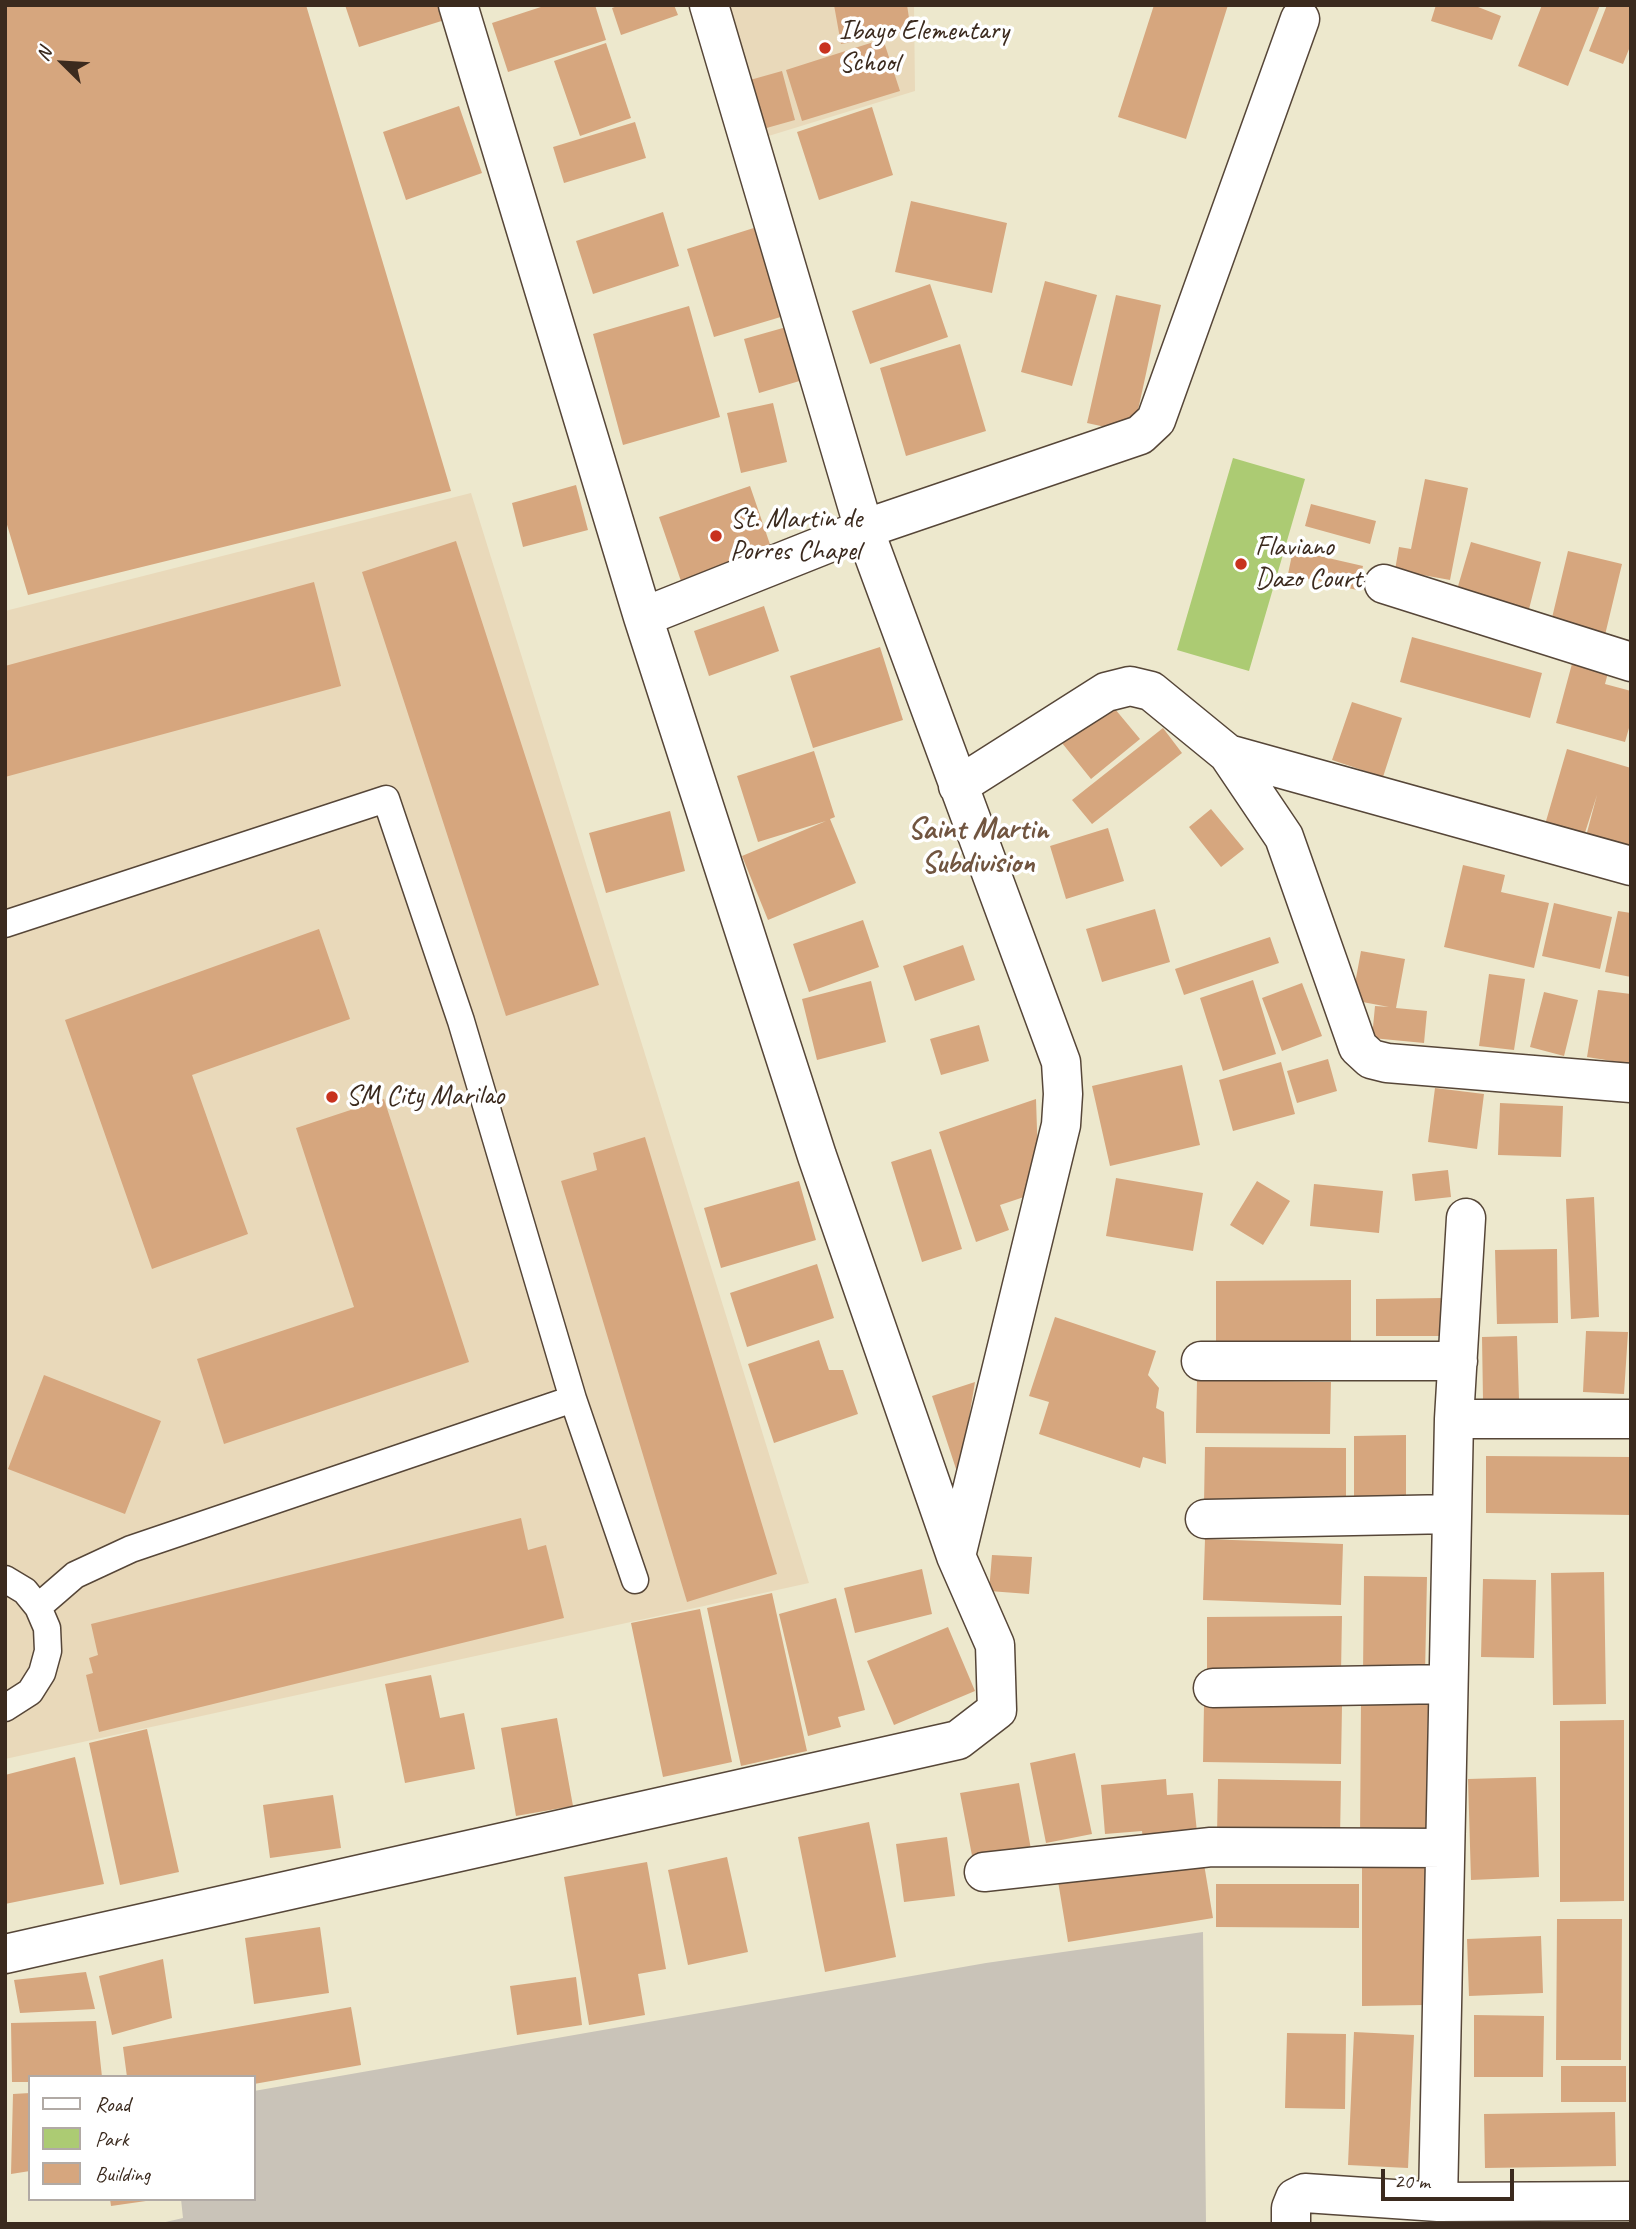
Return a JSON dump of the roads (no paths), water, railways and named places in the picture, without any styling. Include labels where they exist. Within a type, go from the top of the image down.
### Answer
[{"type":"street","points":[[5,1954],[958,1740],[997,1710],[995,1645],[956,1556],[817,1156],[643,617],[458,5]]},
{"type":"street","points":[[709,5],[864,529],[1061,1062],[1061,1125],[956,1556]]},
{"type":"street","points":[[643,617],[864,529],[1140,435],[1156,420],[1300,19]]},
{"type":"street","points":[[1384,584],[1631,662]]},
{"type":"street","points":[[958,786],[1106,692],[1130,686],[1151,691],[1228,754],[1284,837],[1358,1047],[1371,1059],[1387,1063],[1631,1083]]},
{"type":"street","points":[[1228,754],[1631,866]]},
{"type":"street","points":[[1438,2202],[1454,1419],[1466,1218]]},
{"type":"street","points":[[1201,1361],[1458,1361]]},
{"type":"street","points":[[1454,1419],[1631,1419]]},
{"type":"street","points":[[1205,1519],[1452,1514]]},
{"type":"street","points":[[1213,1688],[1448,1684]]},
{"type":"street","points":[[984,1872],[1211,1847],[1445,1848]]},
{"type":"street","points":[[1293,2211],[1305,2193],[1438,2202],[1631,2201]]},
{"type":"lane","points":[[5,924],[386,799],[461,1021],[573,1399],[635,1580]]},
{"type":"lane","points":[[38,1607],[75,1575],[131,1549],[573,1399]]},
{"type":"lane","points":[[5,1578],[25,1591],[38,1607],[47,1628],[48,1651],[42,1673],[30,1692],[5,1708]]},
{"type":"place","name":"Ibayo Elementary School","points":[[825,48]]},
{"type":"place","name":"St. Martin de Porres Chapel","points":[[716,536]]},
{"type":"place","name":"Flaviano Dazo Court","points":[[1241,564]]},
{"type":"place","name":"SM City Marilao","points":[[332,1097]]},
{"type":"district","name":"Saint Martin Subdivision","points":[[978,847]]}]
